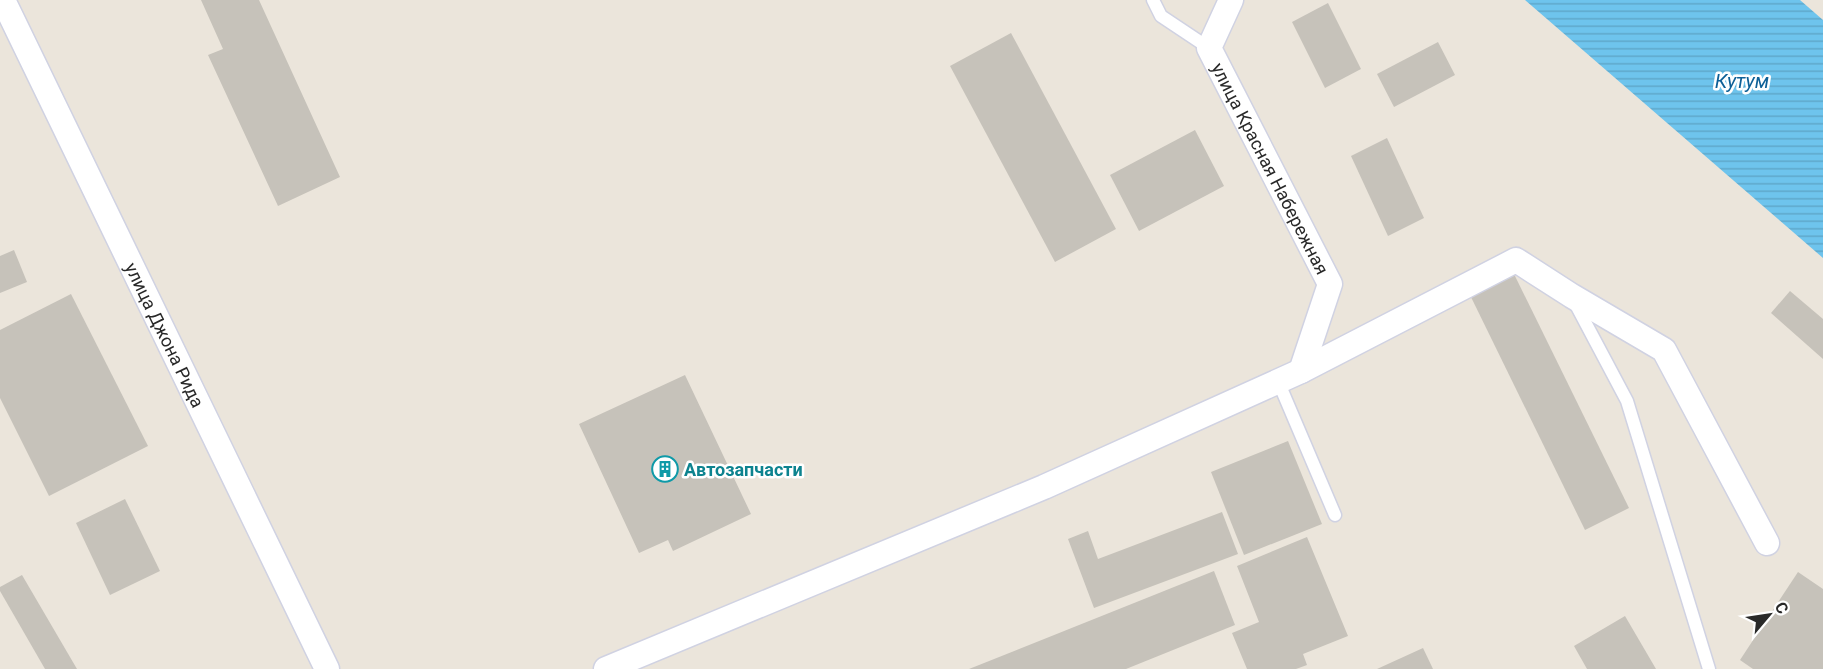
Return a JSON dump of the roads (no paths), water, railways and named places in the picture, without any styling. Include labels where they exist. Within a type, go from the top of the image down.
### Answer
[{"type":"street","name":"улица Джона Рида","points":[[3,0],[327,669]]},
{"type":"street","name":"улица Красная Набережная","points":[[1231,0],[1209,48],[1330,284],[1301,371]]},
{"type":"street","points":[[614,667],[1044,487],[1301,371],[1516,260],[1664,350],[1767,543]]},
{"type":"lane","points":[[1153,0],[1161,16],[1209,48]]},
{"type":"lane","points":[[1572,296],[1627,401],[1709,669]]},
{"type":"lane","points":[[1278,381],[1335,515]]},
{"type":"water","name":"Кутум","points":[[1525,0],[1800,0],[1823,20],[1823,258]]},
{"type":"place","name":"Автозапчасти","points":[[665,469]]}]
